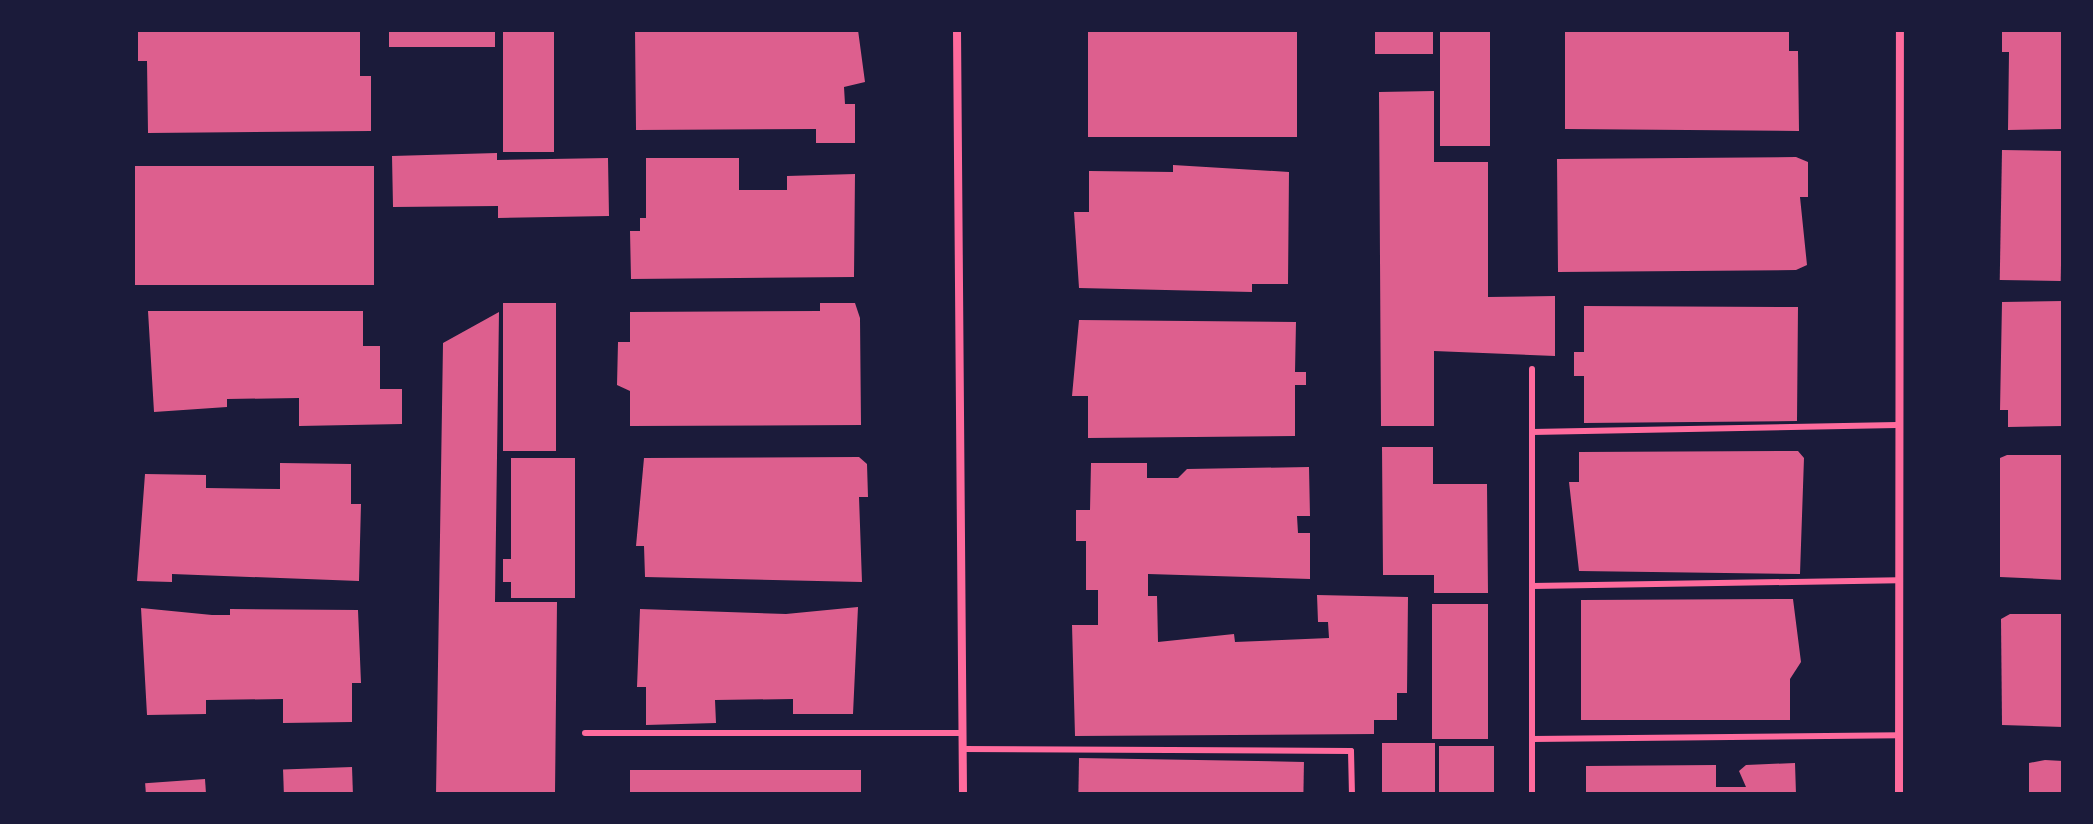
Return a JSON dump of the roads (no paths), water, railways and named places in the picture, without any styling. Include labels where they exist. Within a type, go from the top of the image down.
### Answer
[{"type":"street","points":[[957,30],[963,794]]},
{"type":"street","points":[[1899,794],[1897,425],[1900,30]]},
{"type":"lane","points":[[1532,369],[1532,794]]},
{"type":"lane","points":[[1532,432],[1897,425]]},
{"type":"lane","points":[[1532,586],[1898,580]]},
{"type":"lane","points":[[585,733],[963,733]]},
{"type":"lane","points":[[1532,739],[1899,735]]},
{"type":"lane","points":[[963,749],[1351,751],[1352,794]]}]
